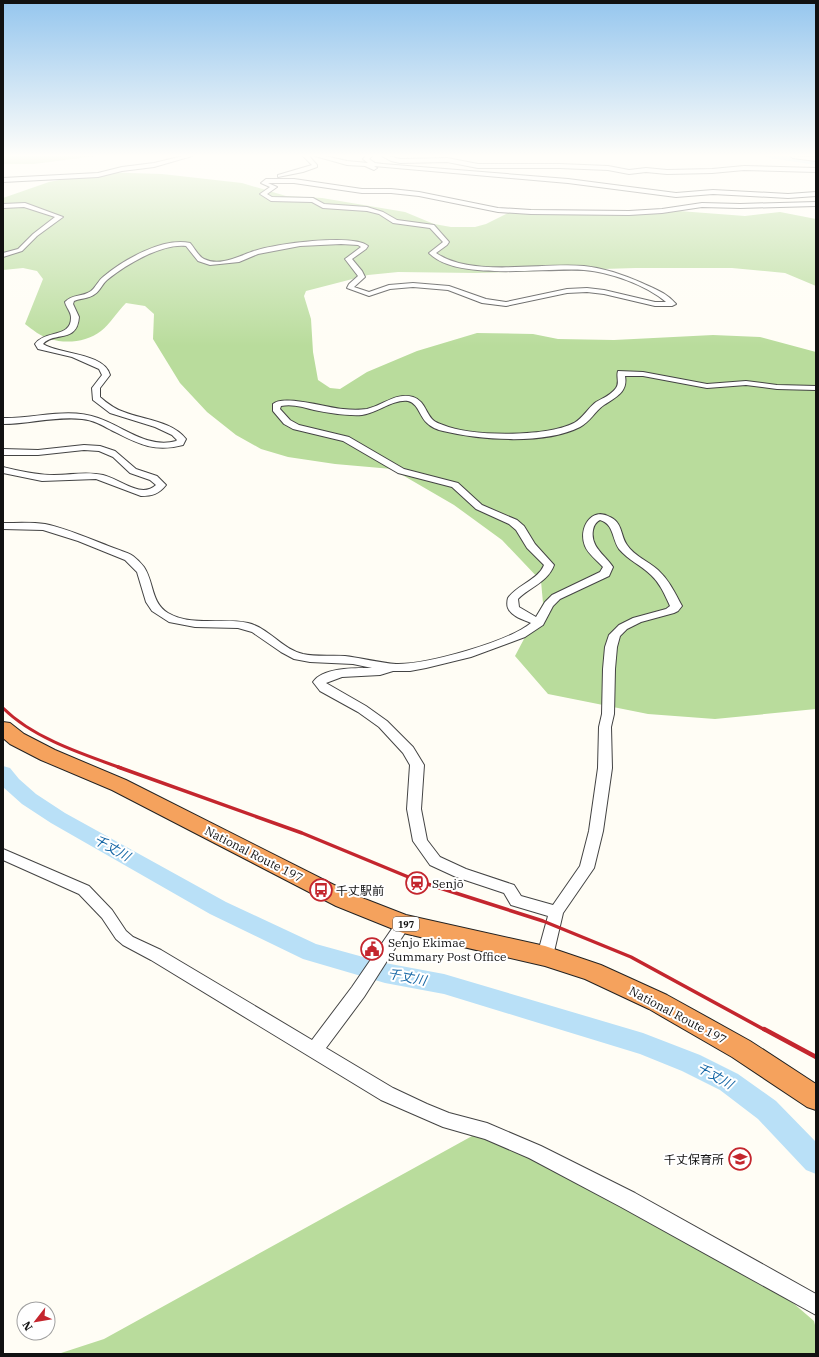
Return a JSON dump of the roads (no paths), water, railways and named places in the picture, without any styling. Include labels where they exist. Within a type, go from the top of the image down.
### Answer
[{"type":"highway","name":"National Route 197","points":[[3,728],[17,739],[48,755],[119,785],[344,900],[403,924],[544,956],[593,972],[658,1002],[741,1049],[816,1098]]},
{"type":"street","points":[[3,256],[20,250],[35,235],[59,219]]},
{"type":"street","points":[[3,421],[30,421],[57,416],[78,416],[107,424],[144,441],[163,447],[180,443],[182,439],[176,433],[164,427],[113,411],[96,398],[96,388],[106,374],[102,367],[75,355],[41,347],[38,344],[42,339],[64,335],[70,331],[75,318],[74,313],[69,307],[69,302],[73,298],[94,292],[103,280],[138,258],[165,246],[177,243],[188,244],[200,260],[210,263],[231,262],[256,252],[306,243],[359,243],[365,246],[364,248],[348,259],[360,272],[362,277],[351,285],[350,288],[369,294],[389,287],[413,285],[434,286],[449,288],[485,301],[506,304],[567,291],[587,290],[604,292],[655,304],[672,304],[662,295],[636,283],[618,276],[592,269],[566,267],[476,267],[439,260],[432,253],[446,242],[432,226],[426,224],[395,222],[391,219]]},
{"type":"street","points":[[539,622],[519,613],[513,608],[513,598],[521,590],[543,577],[548,571],[549,565],[547,561],[524,538],[520,528],[513,522],[479,507],[455,485],[401,471],[346,439],[296,427],[287,422],[279,414],[276,409],[277,404],[284,402],[296,402],[330,410],[360,413],[378,409],[397,399],[409,398],[419,404],[429,421],[447,429],[472,433],[540,434],[567,429],[585,419],[594,408],[613,395],[621,387],[621,373],[643,374],[707,386],[746,383],[777,387],[816,388]]},
{"type":"street","points":[[3,452],[44,452],[85,448],[103,449],[118,456],[136,473],[154,477],[161,485],[155,490],[149,492],[136,492],[128,490],[112,481],[98,477],[46,478],[3,470]]},
{"type":"street","points":[[544,956],[554,925],[556,912],[586,868],[596,832],[605,768],[605,727],[608,714],[611,646],[616,635],[622,628],[637,620],[670,611],[676,606],[664,584],[654,572],[621,546],[615,526],[607,519],[598,517],[592,520],[589,524],[588,537],[590,547],[608,567],[607,571],[600,578],[556,597],[546,606],[539,622],[522,634],[482,649],[421,666],[397,668],[374,673],[334,674],[325,677],[319,682],[324,688],[362,709],[383,724],[408,750],[417,765],[414,809],[420,841],[435,861],[461,873],[509,889],[516,900],[556,912]]},
{"type":"street","points":[[3,526],[44,527],[82,539],[129,558],[143,571],[147,583],[148,594],[155,609],[176,621],[196,625],[239,625],[257,630],[280,647],[300,657],[313,659],[346,659],[397,668]]},
{"type":"street","points":[[3,854],[84,890],[107,914],[121,934],[128,941],[156,955],[386,1094],[449,1121],[487,1131],[535,1152],[628,1200],[816,1306]]},
{"type":"street","points":[[315,1050],[358,992],[403,924]]},
{"type":"waterway","name":"千丈川","points":[[3,773],[12,784],[29,799],[58,818],[218,908],[311,952],[385,973],[444,984],[643,1044],[691,1063],[729,1082],[767,1110],[816,1161]]},
{"type":"railway","points":[[3,708],[15,719],[43,736],[74,751],[121,768]]},
{"type":"railway","points":[[118,767],[302,833],[418,881],[543,921],[631,957],[765,1030]]},
{"type":"railway","points":[[764,1029],[816,1057]]},
{"type":"place","name":"Senjō","points":[[417,883]]},
{"type":"place","name":"千丈駅前","points":[[321,890]]},
{"type":"place","name":"Senjo Ekimae Summary Post Office","points":[[372,949]]},
{"type":"place","name":"千丈保育所","points":[[740,1159]]}]
